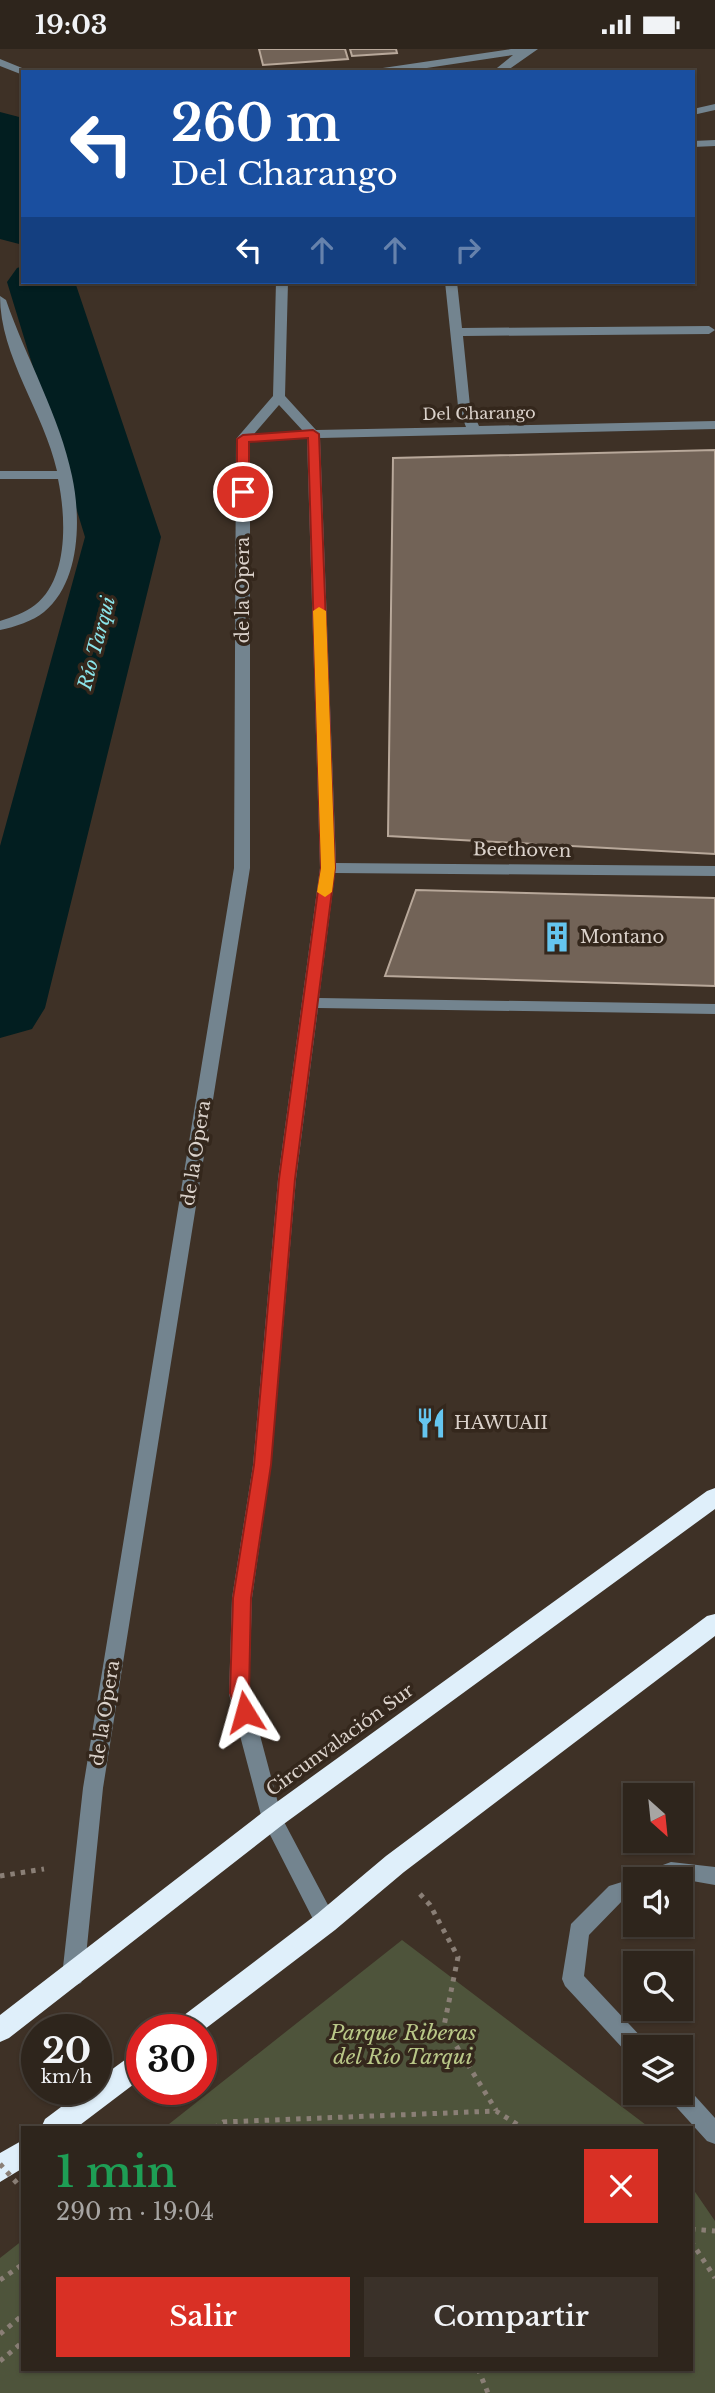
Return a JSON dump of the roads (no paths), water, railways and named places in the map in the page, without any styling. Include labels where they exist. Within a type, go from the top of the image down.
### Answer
[{"type":"highway","name":"Circunvalación Sur","points":[[0,2030],[272,1819],[715,1497]]},
{"type":"highway","points":[[205,2014],[326,1922],[396,1864],[715,1623]]},
{"type":"highway","points":[[58,2126],[126,2074]]},
{"type":"highway","points":[[0,2169],[21,2153]]},
{"type":"street","points":[[389,70],[531,49]]},
{"type":"street","points":[[500,70],[531,49]]},
{"type":"street","points":[[0,62],[21,71]]},
{"type":"street","points":[[695,112],[715,107]]},
{"type":"street","points":[[695,144],[715,143]]},
{"type":"street","points":[[243,439],[279,397],[282,284]]},
{"type":"street","points":[[452,284],[464,406],[474,430]]},
{"type":"street","points":[[0,300],[8,329],[44,407],[66,475],[70,543],[59,587],[35,612],[0,626]]},
{"type":"street","points":[[457,331],[709,330]]},
{"type":"street","points":[[279,397],[313,434],[328,868],[287,1179],[262,1465],[242,1598],[239,1693],[272,1819],[326,1922]]},
{"type":"street","name":"Del Charango","points":[[243,439],[313,434],[715,425]]},
{"type":"street","name":"de la Opera","points":[[73,1976],[93,1788],[242,867],[243,439]]},
{"type":"street","points":[[0,475],[66,475]]},
{"type":"street","name":"Beethoven","points":[[328,868],[715,871]]},
{"type":"street","points":[[310,1003],[715,1009]]},
{"type":"street","points":[[693,1874],[715,1876]]},
{"type":"street","points":[[623,1890],[617,1892],[579,1931],[573,1979],[625,2035]]},
{"type":"street","points":[[688,2105],[715,2134]]},
{"type":"waterway","points":[[0,131],[13,145],[15,200],[21,219]]},
{"type":"waterway","name":"Río Tarqui","points":[[0,1008],[123,537],[42,284]]},
{"type":"place","name":"Montano","points":[[557,937]]},
{"type":"place","name":"HAWUAII","points":[[431,1423]]},
{"type":"park label","name":"Parque Riberas del Río Tarqui","points":[[403,2045]]}]
